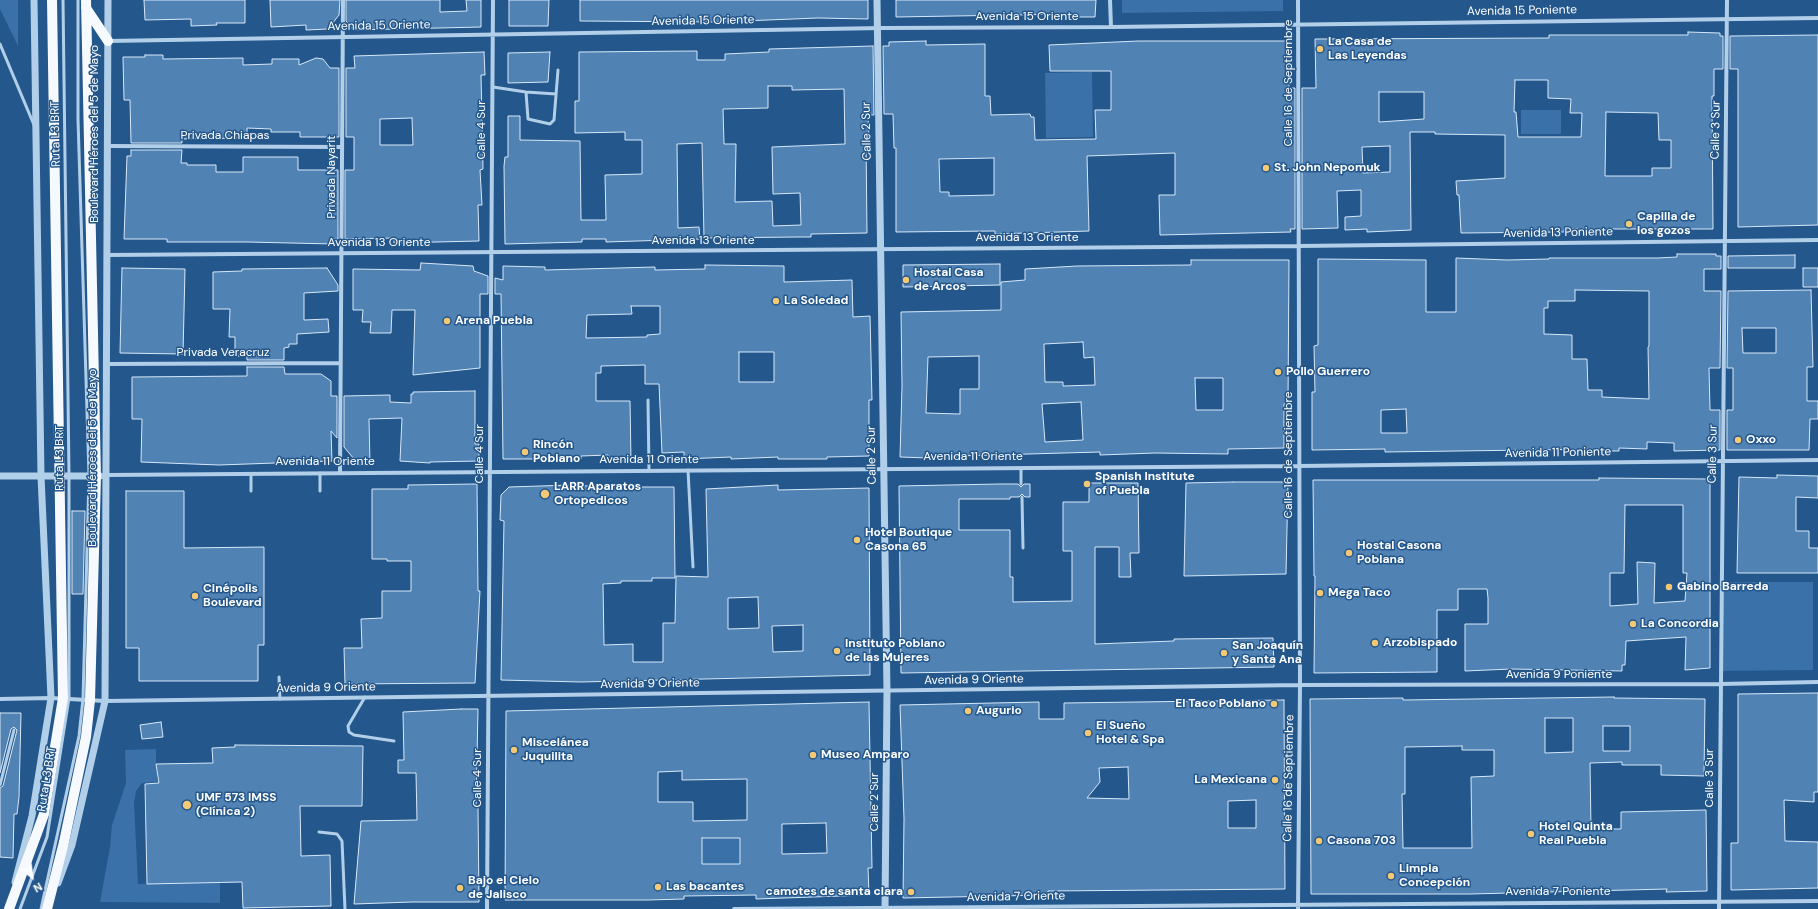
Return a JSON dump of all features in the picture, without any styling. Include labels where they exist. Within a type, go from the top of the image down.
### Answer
[{"type":"main road","points":[[8,909],[44,814],[66,698],[64,476],[52,0]]},
{"type":"main road","points":[[86,4],[108,41]]},
{"type":"main road","name":"Boulevard Héroes del 5 de Mayo","points":[[48,909],[86,737],[97,476],[86,4]]},
{"type":"street","points":[[8,909],[32,816],[51,698],[42,476],[34,0]]},
{"type":"street","name":"Boulevard Héroes del 5 de Mayo","points":[[48,909],[72,845],[105,701],[97,476],[107,364],[108,0]]},
{"type":"street","name":"Privada Nayarit","points":[[340,473],[343,0]]},
{"type":"street","name":"Calle 4 Sur","points":[[487,909],[493,0]]},
{"type":"street","name":"Calle 2 Sur","points":[[876,0],[887,691],[885,909]]},
{"type":"street","points":[[1110,0],[1111,27]]},
{"type":"street","name":"Calle 16 de Septiembre","points":[[1298,0],[1298,466],[1300,685],[1298,907]]},
{"type":"street","name":"Calle 3 Sur","points":[[1719,909],[1727,0]]},
{"type":"street","name":"Avenida 15 Poniente","points":[[1298,24],[1818,18]]},
{"type":"street","name":"Avenida 15 Oriente","points":[[108,41],[877,28],[1111,27],[1298,24]]},
{"type":"street","name":"Privada Chiapas","points":[[108,146],[342,147]]},
{"type":"street","name":"Avenida 13 Poniente","points":[[1299,246],[1818,240]]},
{"type":"street","name":"Avenida 13 Oriente","points":[[107,255],[1299,246]]},
{"type":"street","name":"Privada Veracruz","points":[[107,364],[340,363]]},
{"type":"street","name":"Avenida 11 Poniente","points":[[1298,466],[1818,460]]},
{"type":"street","name":"Avenida 11 Oriente","points":[[0,476],[1298,466]]},
{"type":"street","name":"Avenida 9 Poniente","points":[[1300,685],[1720,684],[1818,682]]},
{"type":"street","name":"Avenida 9 Oriente","points":[[0,699],[66,698],[105,701],[1300,685]]},
{"type":"street","name":"Avenida 7 Poniente","points":[[1298,907],[1818,901]]},
{"type":"street","name":"Avenida 7 Oriente","points":[[734,909],[1298,907]]},
{"type":"lane","name":"Ruta L3 BRT","points":[[63,0],[64,476]]},
{"type":"lane","points":[[78,0],[78,119],[97,476]]},
{"type":"lane","points":[[0,44],[36,131]]},
{"type":"lane","points":[[526,92],[528,119],[550,124],[554,120],[558,70]]},
{"type":"lane","points":[[493,87],[526,92],[556,94]]},
{"type":"lane","points":[[648,400],[649,471]]},
{"type":"lane","points":[[1021,468],[1021,484]]},
{"type":"lane","points":[[688,470],[693,567]]},
{"type":"lane","points":[[320,473],[320,491]]},
{"type":"lane","points":[[251,474],[252,491]]},
{"type":"lane","points":[[1022,497],[1023,548]]},
{"type":"lane","points":[[279,677],[280,698]]},
{"type":"lane","points":[[365,697],[348,726],[348,732],[354,735],[394,741]]},
{"type":"lane","name":"Ruta L3 BRT","points":[[20,909],[47,837],[66,698]]},
{"type":"lane","points":[[41,909],[87,699]]},
{"type":"lane","points":[[0,785],[14,730]]},
{"type":"lane","points":[[319,832],[337,834],[342,841],[345,909]]},
{"type":"shaded area","points":[[0,0],[18,0],[18,46],[0,9]]},
{"type":"shaded area","points":[[1122,0],[1283,0],[1283,11],[1122,13]]},
{"type":"shaded area","points":[[1092,72],[1093,137],[1046,138],[1045,73]]},
{"type":"shaded area","points":[[1521,110],[1561,110],[1561,134],[1521,134]]},
{"type":"shaded area","points":[[1722,582],[1813,582],[1813,670],[1722,671]]},
{"type":"shaded area","points":[[156,749],[158,782],[142,783],[136,791],[134,803],[138,884],[220,882],[220,903],[100,902],[110,847],[112,825],[126,783],[125,750]]},
{"type":"shaded area","points":[[702,838],[740,838],[740,864],[702,864]]},
{"type":"building","points":[[144,0],[245,0],[245,23],[216,23],[217,25],[191,26],[191,19],[145,20]]},
{"type":"building","points":[[270,0],[340,0],[339,15],[328,29],[306,30],[306,25],[271,27]]},
{"type":"building","points":[[346,0],[440,0],[440,12],[467,11],[466,0],[481,0],[481,27],[353,30],[346,21]]},
{"type":"building","points":[[509,0],[549,0],[548,26],[509,26]]},
{"type":"building","points":[[580,0],[868,0],[868,19],[818,18],[717,22],[580,21]]},
{"type":"building","points":[[896,0],[1096,0],[1095,17],[1071,17],[1071,14],[896,17]]},
{"type":"building","points":[[1688,32],[1720,33],[1720,36],[1723,36],[1723,69],[1714,69],[1714,96],[1712,96],[1713,229],[1564,229],[1564,232],[1461,233],[1459,195],[1457,195],[1456,181],[1505,178],[1505,135],[1435,134],[1435,132],[1410,132],[1411,230],[1367,232],[1367,229],[1345,230],[1345,217],[1361,216],[1361,190],[1337,191],[1338,228],[1302,229],[1302,88],[1316,88],[1315,39],[1549,38],[1549,35],[1688,35]],"holes":[[[1515,80],[1548,80],[1548,98],[1571,99],[1570,113],[1582,113],[1581,137],[1518,137],[1516,112],[1514,112]],[[1379,92],[1424,92],[1424,119],[1379,122]],[[1606,112],[1658,113],[1659,140],[1671,140],[1671,168],[1652,168],[1652,176],[1605,176]],[[1390,146],[1390,172],[1363,173],[1362,147]]]},
{"type":"building","points":[[1818,35],[1818,225],[1738,227],[1738,69],[1730,69],[1730,36]]},
{"type":"building","points":[[926,41],[926,45],[985,44],[985,96],[990,96],[991,115],[1030,114],[1031,117],[1034,117],[1035,140],[1096,139],[1095,110],[1111,110],[1111,71],[1050,71],[1049,45],[1138,41],[1289,41],[1289,88],[1295,88],[1295,229],[1290,229],[1291,232],[1160,235],[1159,195],[1175,195],[1175,153],[1087,156],[1089,231],[995,234],[995,231],[896,232],[896,148],[894,148],[893,114],[884,114],[883,46],[889,46],[889,42]],"holes":[[[994,158],[994,195],[949,196],[949,192],[940,192],[939,159]]]},
{"type":"building","points":[[873,46],[874,115],[868,115],[869,139],[866,139],[867,233],[811,234],[811,237],[704,238],[702,143],[677,144],[678,228],[699,227],[700,239],[606,242],[606,239],[582,239],[582,242],[505,244],[504,166],[505,157],[508,157],[508,116],[520,116],[520,140],[580,141],[581,220],[606,220],[605,175],[642,174],[642,140],[625,140],[625,132],[575,133],[575,101],[579,101],[579,52],[697,51],[697,60],[725,60],[725,54],[769,52],[769,49]],"holes":[[[768,86],[792,86],[792,90],[844,89],[845,144],[772,147],[773,194],[800,193],[801,225],[773,226],[772,201],[735,202],[736,144],[724,144],[723,109],[768,108]]]},
{"type":"building","points":[[484,52],[485,75],[481,75],[483,169],[480,170],[482,205],[478,205],[479,241],[394,243],[394,238],[345,239],[345,170],[354,170],[354,137],[346,137],[346,68],[355,68],[354,56]],"holes":[[[412,118],[413,145],[380,145],[380,119]]]},
{"type":"building","points":[[550,52],[548,82],[508,83],[508,53]]},
{"type":"building","points":[[145,55],[163,55],[163,59],[243,58],[243,65],[272,64],[272,59],[299,59],[299,65],[316,58],[323,59],[330,68],[339,68],[339,137],[300,137],[300,132],[271,132],[271,129],[247,128],[247,138],[182,139],[182,143],[131,143],[130,100],[124,100],[123,57],[145,57]]},
{"type":"building","points":[[131,150],[182,150],[181,163],[187,163],[187,165],[216,165],[216,172],[243,172],[243,157],[298,157],[298,170],[338,170],[338,239],[334,239],[334,244],[167,242],[167,239],[124,239],[127,156],[131,156]]},
{"type":"building","points":[[1677,254],[1716,254],[1716,256],[1721,256],[1721,269],[1704,269],[1704,291],[1721,291],[1720,368],[1709,368],[1710,410],[1720,410],[1720,450],[1674,451],[1674,443],[1647,442],[1647,449],[1619,448],[1619,451],[1602,451],[1602,449],[1385,452],[1385,449],[1312,450],[1312,392],[1315,392],[1314,346],[1318,345],[1318,259],[1426,260],[1426,312],[1456,312],[1456,258],[1507,260],[1549,258],[1677,257]],"holes":[[[1575,290],[1649,291],[1649,399],[1602,397],[1602,390],[1588,390],[1587,359],[1572,359],[1572,335],[1544,334],[1544,308],[1548,308],[1548,301],[1575,301]],[[1406,409],[1407,433],[1381,433],[1381,410]]]},
{"type":"building","points":[[1795,255],[1795,268],[1728,268],[1728,256]]},
{"type":"building","points":[[1191,260],[1289,260],[1288,404],[1284,404],[1284,448],[1228,449],[1228,454],[1155,453],[1100,455],[1100,452],[956,456],[956,459],[900,457],[902,386],[901,312],[1001,310],[1001,282],[1025,280],[1025,269],[1077,266],[1191,265]],"holes":[[[1083,342],[1084,358],[1094,357],[1095,385],[1063,386],[1063,382],[1045,382],[1044,344]],[[979,356],[979,389],[960,389],[960,414],[926,413],[928,357]],[[1195,378],[1223,378],[1223,410],[1196,410]],[[1081,402],[1083,440],[1045,442],[1042,404]]]},
{"type":"building","name":"Arena Puebla","points":[[421,263],[473,266],[474,271],[488,276],[488,294],[480,294],[480,368],[413,375],[415,310],[392,310],[391,333],[370,333],[371,322],[362,322],[363,310],[353,310],[353,269],[420,270]]},
{"type":"building","points":[[1000,264],[1000,285],[903,287],[903,265]]},
{"type":"building","points":[[705,265],[784,266],[784,282],[852,280],[853,317],[870,316],[872,400],[869,400],[869,456],[827,457],[827,459],[778,459],[778,457],[731,459],[731,457],[684,459],[684,452],[662,453],[659,384],[645,384],[645,365],[601,366],[601,373],[596,373],[596,401],[630,401],[631,461],[608,461],[608,455],[581,456],[581,459],[503,459],[501,294],[495,294],[495,278],[503,280],[503,266],[545,267],[545,270],[655,267],[655,270],[705,269]],"holes":[[[631,306],[660,306],[660,334],[647,335],[647,337],[586,338],[587,315],[632,314]],[[739,352],[774,352],[774,382],[739,382]]]},
{"type":"building","points":[[122,268],[185,269],[183,354],[120,353]]},
{"type":"building","points":[[327,268],[338,285],[338,291],[304,293],[304,320],[328,319],[329,332],[297,334],[297,344],[289,344],[289,347],[284,348],[284,360],[247,360],[247,356],[235,356],[235,337],[229,337],[230,309],[213,309],[213,272],[242,271],[242,269]]},
{"type":"building","points":[[1803,268],[1818,268],[1818,287],[1803,287]]},
{"type":"building","points":[[1811,290],[1813,367],[1807,367],[1807,401],[1818,401],[1818,419],[1810,419],[1809,450],[1727,450],[1727,410],[1733,410],[1733,368],[1727,368],[1728,291]],"holes":[[[1742,328],[1776,328],[1776,353],[1743,353]]]},
{"type":"building","points":[[247,367],[284,367],[285,374],[321,374],[331,381],[331,396],[337,396],[337,438],[331,431],[332,461],[219,465],[141,462],[142,419],[132,419],[132,377],[247,376]]},
{"type":"building","points":[[475,391],[475,444],[479,444],[479,461],[430,463],[400,461],[402,418],[369,419],[370,465],[359,465],[344,447],[344,396],[390,395],[390,402],[411,403],[411,394],[413,394],[413,392]]},
{"type":"building","points":[[1777,475],[1818,476],[1818,498],[1796,497],[1796,531],[1809,531],[1809,548],[1818,548],[1818,573],[1737,573],[1739,477],[1777,478]]},
{"type":"building","points":[[1599,478],[1710,479],[1710,668],[1685,670],[1686,637],[1626,641],[1625,665],[1622,665],[1622,671],[1511,669],[1465,671],[1465,624],[1488,624],[1488,598],[1487,589],[1458,589],[1458,610],[1437,610],[1437,672],[1314,673],[1315,576],[1313,480],[1599,480]],"holes":[[[1625,505],[1683,505],[1683,573],[1687,573],[1685,601],[1654,603],[1655,563],[1637,562],[1638,604],[1610,606],[1610,573],[1624,573]]]},
{"type":"building","points":[[1288,482],[1286,574],[1184,576],[1186,483]]},
{"type":"building","points":[[1089,483],[1138,483],[1139,553],[1130,553],[1131,577],[1119,577],[1119,547],[1095,547],[1095,644],[1174,641],[1174,639],[1273,638],[1274,667],[901,673],[899,486],[1018,484],[1021,487],[1024,484],[1030,484],[1030,497],[1025,497],[1022,494],[1019,497],[1010,497],[1010,499],[959,499],[959,530],[1010,530],[1010,577],[1013,577],[1013,602],[1072,601],[1072,551],[1063,551],[1063,502],[1089,502]]},
{"type":"building","points":[[477,484],[478,591],[480,591],[475,683],[345,684],[344,648],[362,648],[361,619],[382,618],[382,591],[411,591],[411,561],[387,561],[387,559],[372,559],[372,489],[408,489],[408,485]]},
{"type":"building","points":[[571,485],[606,487],[674,487],[675,578],[652,578],[652,581],[621,581],[621,583],[603,584],[604,645],[633,644],[633,662],[663,662],[663,623],[675,623],[676,576],[708,577],[706,489],[778,485],[778,490],[869,488],[870,675],[581,682],[501,680],[504,521],[500,520],[501,495],[509,487]],"holes":[[[758,597],[759,628],[728,629],[728,598]],[[803,625],[803,651],[773,652],[772,626]]]},
{"type":"building","name":"Cinépolis Boulevard","points":[[126,491],[184,491],[184,548],[264,547],[264,645],[258,645],[258,681],[139,681],[139,648],[126,648]]},
{"type":"building","points":[[72,511],[85,511],[83,594],[72,594]]},
{"type":"building","points":[[1818,693],[1818,792],[1814,792],[1814,802],[1784,800],[1785,841],[1818,842],[1818,888],[1731,890],[1731,843],[1738,843],[1738,694]]},
{"type":"building","points":[[1614,697],[1705,699],[1704,776],[1661,775],[1661,765],[1622,765],[1622,762],[1590,763],[1591,829],[1621,829],[1621,812],[1706,810],[1707,891],[1666,892],[1667,889],[1470,894],[1311,894],[1310,699],[1403,698],[1403,700]],"holes":[[[1545,718],[1573,718],[1573,752],[1545,753]],[[1603,726],[1630,726],[1630,751],[1603,751]],[[1462,746],[1462,750],[1494,750],[1494,776],[1471,777],[1472,848],[1403,848],[1402,794],[1405,794],[1405,747]]]},
{"type":"building","points":[[1284,700],[1285,889],[1048,891],[1048,895],[903,898],[904,819],[900,705],[1039,702],[1039,719],[1064,719],[1064,703]],"holes":[[[1128,767],[1129,799],[1087,798],[1100,782],[1099,768]],[[1256,800],[1256,828],[1228,828],[1228,801]]]},
{"type":"building","points":[[869,702],[872,868],[868,868],[869,895],[756,899],[756,895],[684,896],[684,899],[648,900],[505,900],[506,711]],"holes":[[[682,771],[682,780],[747,779],[747,820],[693,821],[693,802],[658,802],[658,772]],[[826,823],[827,853],[782,854],[782,824]],[[702,838],[740,838],[740,864],[702,864]]]},
{"type":"building","points":[[478,709],[476,807],[478,807],[479,902],[354,904],[361,821],[417,820],[416,773],[398,773],[398,760],[404,760],[403,712]]},
{"type":"building","points":[[0,713],[21,713],[19,797],[17,814],[14,814],[13,858],[0,857],[0,788],[3,786],[17,730],[14,727],[11,729],[0,773]]},
{"type":"building","points":[[161,722],[163,737],[142,739],[140,725]]},
{"type":"building","points":[[235,745],[363,746],[362,806],[300,806],[301,856],[330,855],[331,906],[243,908],[242,882],[147,884],[145,784],[159,783],[156,764],[213,763],[212,748],[235,747]]},
{"type":"place","name":"La Casa de Las Leyendas","points":[[1320,49]]},
{"type":"place","name":"St. John Nepomuk","points":[[1266,168]]},
{"type":"place","name":"Capilla de los gozos","points":[[1629,224]]},
{"type":"place","name":"Hostal Casa de Arcos","points":[[906,280]]},
{"type":"place","name":"La Soledad","points":[[776,301]]},
{"type":"place","name":"Arena Puebla","points":[[447,321]]},
{"type":"place","name":"Pollo Guerrero","points":[[1278,372]]},
{"type":"place","name":"Oxxo","points":[[1738,440]]},
{"type":"place","name":"Rincón Poblano","points":[[525,452]]},
{"type":"place","name":"Spanish Institute of Puebla","points":[[1087,484]]},
{"type":"place","name":"LARR Aparatos Ortopedicos","points":[[545,494]]},
{"type":"place","name":"Hotel Boutique Casona 65","points":[[857,540]]},
{"type":"place","name":"Hostal Casona Poblana","points":[[1349,553]]},
{"type":"place","name":"Gabino Barreda","points":[[1669,587]]},
{"type":"place","name":"Mega Taco","points":[[1320,593]]},
{"type":"place","name":"Cinépolis Boulevard","points":[[195,596]]},
{"type":"place","name":"La Concordia","points":[[1633,624]]},
{"type":"place","name":"Arzobispado","points":[[1375,643]]},
{"type":"place","name":"Instituto Poblano de las Mujeres","points":[[837,651]]},
{"type":"place","name":"San Joaquín y Santa Ana","points":[[1224,653]]},
{"type":"place","name":"El Taco Poblano","points":[[1274,704]]},
{"type":"place","name":"Augurio","points":[[968,711]]},
{"type":"place","name":"El Sueño Hotel & Spa","points":[[1088,733]]},
{"type":"place","name":"Miscelánea Juquilita","points":[[514,750]]},
{"type":"place","name":"Museo Amparo","points":[[813,755]]},
{"type":"place","name":"La Mexicana","points":[[1275,780]]},
{"type":"place","name":"UMF 573 IMSS (Clínica 2)","points":[[187,805]]},
{"type":"place","name":"Hotel Quinta Real Puebla","points":[[1531,834]]},
{"type":"place","name":"Casona 703","points":[[1319,841]]},
{"type":"place","name":"Limpia Concepción","points":[[1391,876]]},
{"type":"place","name":"Las bacantes","points":[[658,887]]},
{"type":"place","name":"Bajo el Cielo de Jalisco","points":[[460,888]]},
{"type":"place","name":"camotes de santa clara","points":[[911,892]]}]
